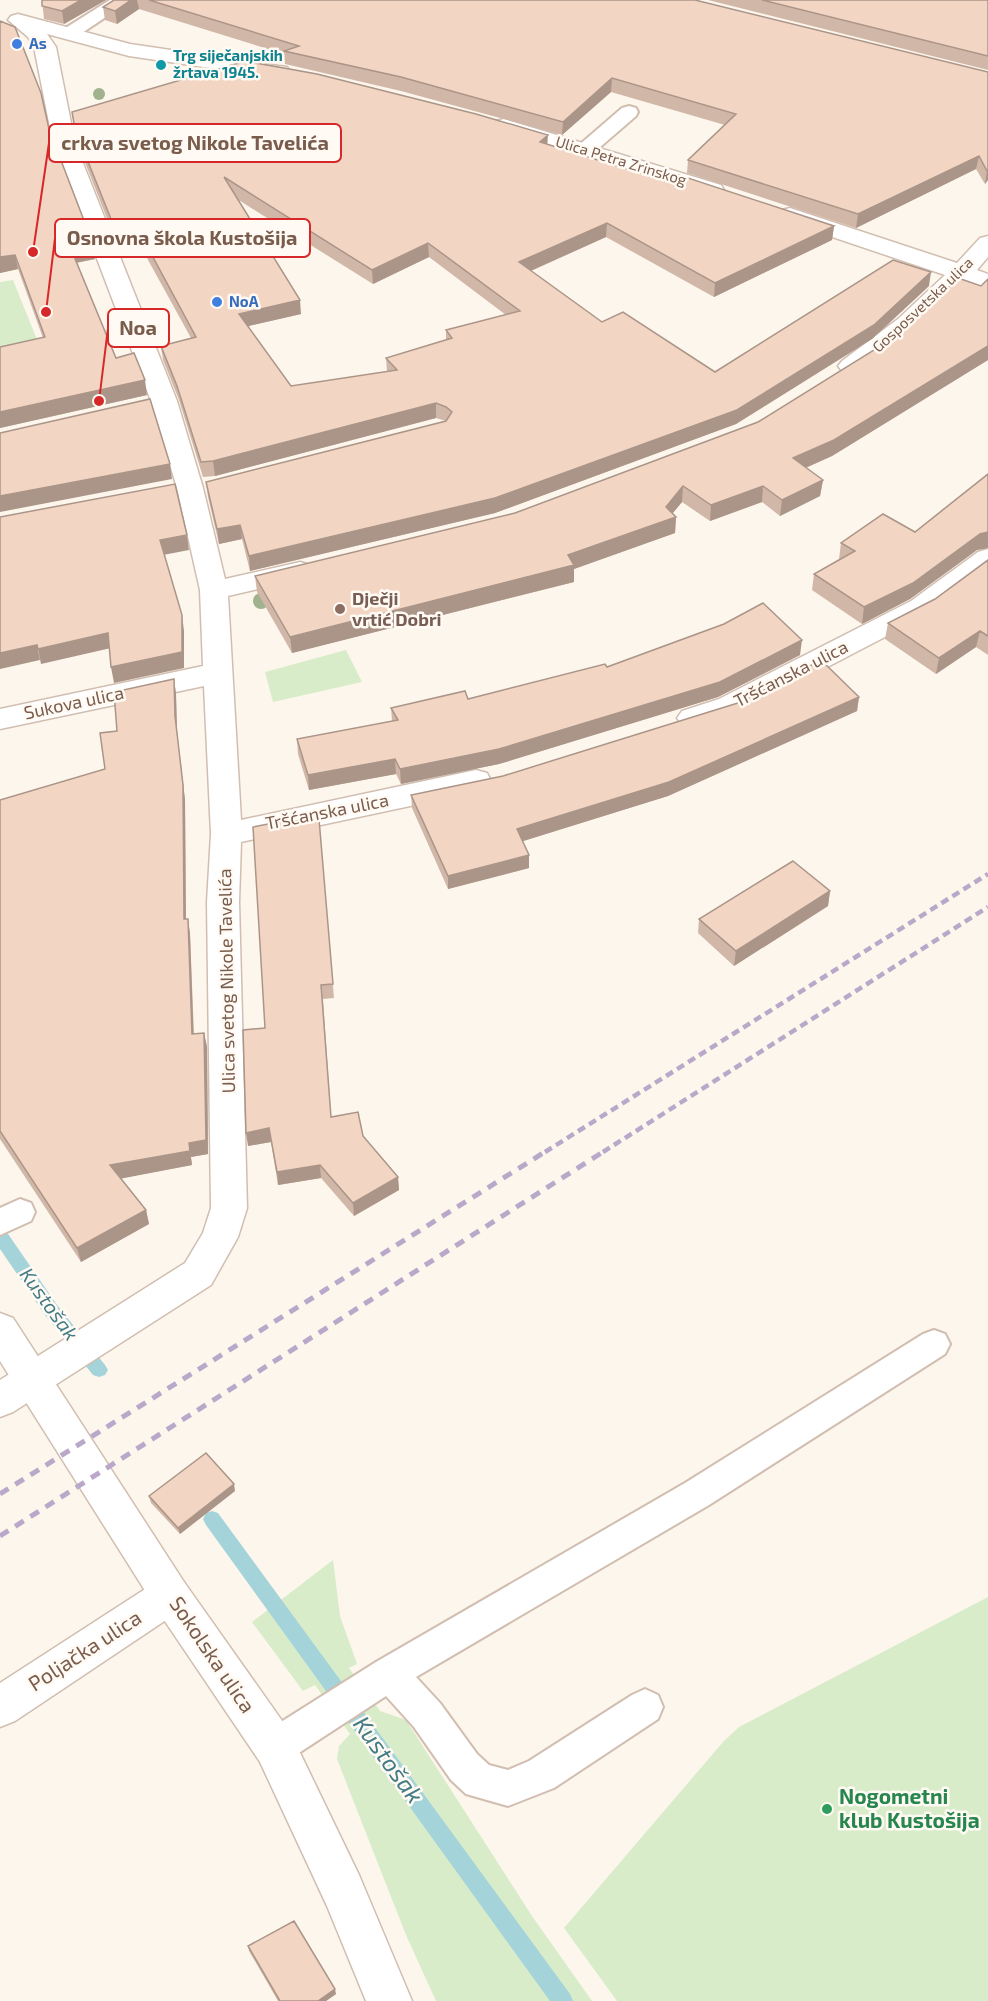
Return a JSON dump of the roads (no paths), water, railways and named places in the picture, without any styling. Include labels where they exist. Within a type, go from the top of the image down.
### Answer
[{"type":"street","points":[[0,12],[21,21],[112,46],[246,65],[297,75]]},
{"type":"street","points":[[21,21],[42,40],[51,75]]},
{"type":"street","points":[[51,75],[60,63],[72,56],[112,46]]},
{"type":"street","name":"Ulica svetog Nikole Tavelića","points":[[0,1400],[198,1274],[220,1237],[228,1208],[223,902],[226,834],[214,590],[191,488],[155,403],[64,143],[52,91],[51,75]]},
{"type":"street","name":"Ulica Petra Zrinskog","points":[[484,121],[736,197]]},
{"type":"street","points":[[769,208],[988,282]]},
{"type":"street","name":"Gosposvetska ulica","points":[[834,377],[882,346],[961,272],[988,243]]},
{"type":"street","name":"Tršćanska ulica","points":[[661,727],[729,706],[921,607],[988,558]]},
{"type":"street","points":[[214,590],[320,566]]},
{"type":"street","name":"Sukova ulica","points":[[0,719],[218,673]]},
{"type":"street","name":"Tršćanska ulica","points":[[226,834],[502,776]]},
{"type":"street","name":"Sokolska ulica","points":[[0,1329],[47,1371],[170,1595],[275,1747],[343,1891],[389,2001]]},
{"type":"street","name":"Poljačka ulica","points":[[0,1707],[170,1595]]},
{"type":"lane","points":[[70,33],[122,0]]},
{"type":"lane","points":[[585,150],[629,112]]},
{"type":"lane","points":[[275,1747],[382,1678],[697,1494],[934,1344]]},
{"type":"lane","points":[[382,1678],[427,1715],[464,1767],[479,1781],[508,1788],[541,1775],[645,1707]]},
{"type":"waterway","name":"Kustošak","points":[[0,1236],[51,1310],[99,1370]]},
{"type":"waterway","name":"Kustošak","points":[[212,1519],[563,2001]]},
{"type":"railway","points":[[545,1152],[988,874]]},
{"type":"railway","points":[[603,1152],[988,907]]},
{"type":"railway","points":[[0,1494],[548,1150]]},
{"type":"railway","points":[[0,1536],[606,1150]]},
{"type":"place","name":"As","points":[[17,44]]},
{"type":"place","name":"Trg siječanjskih žrtava 1945.","points":[[161,65]]},
{"type":"place","name":"crkva svetog Nikole Tavelića","points":[[33,252]]},
{"type":"place","name":"NoA","points":[[217,302]]},
{"type":"place","name":"Osnovna škola Kustošija","points":[[46,312]]},
{"type":"place","name":"Noa","points":[[99,401]]},
{"type":"place","name":"Dječji vrtić Dobri","points":[[340,609]]},
{"type":"place","name":"Nogometni klub Kustošija","points":[[827,1809]]}]
